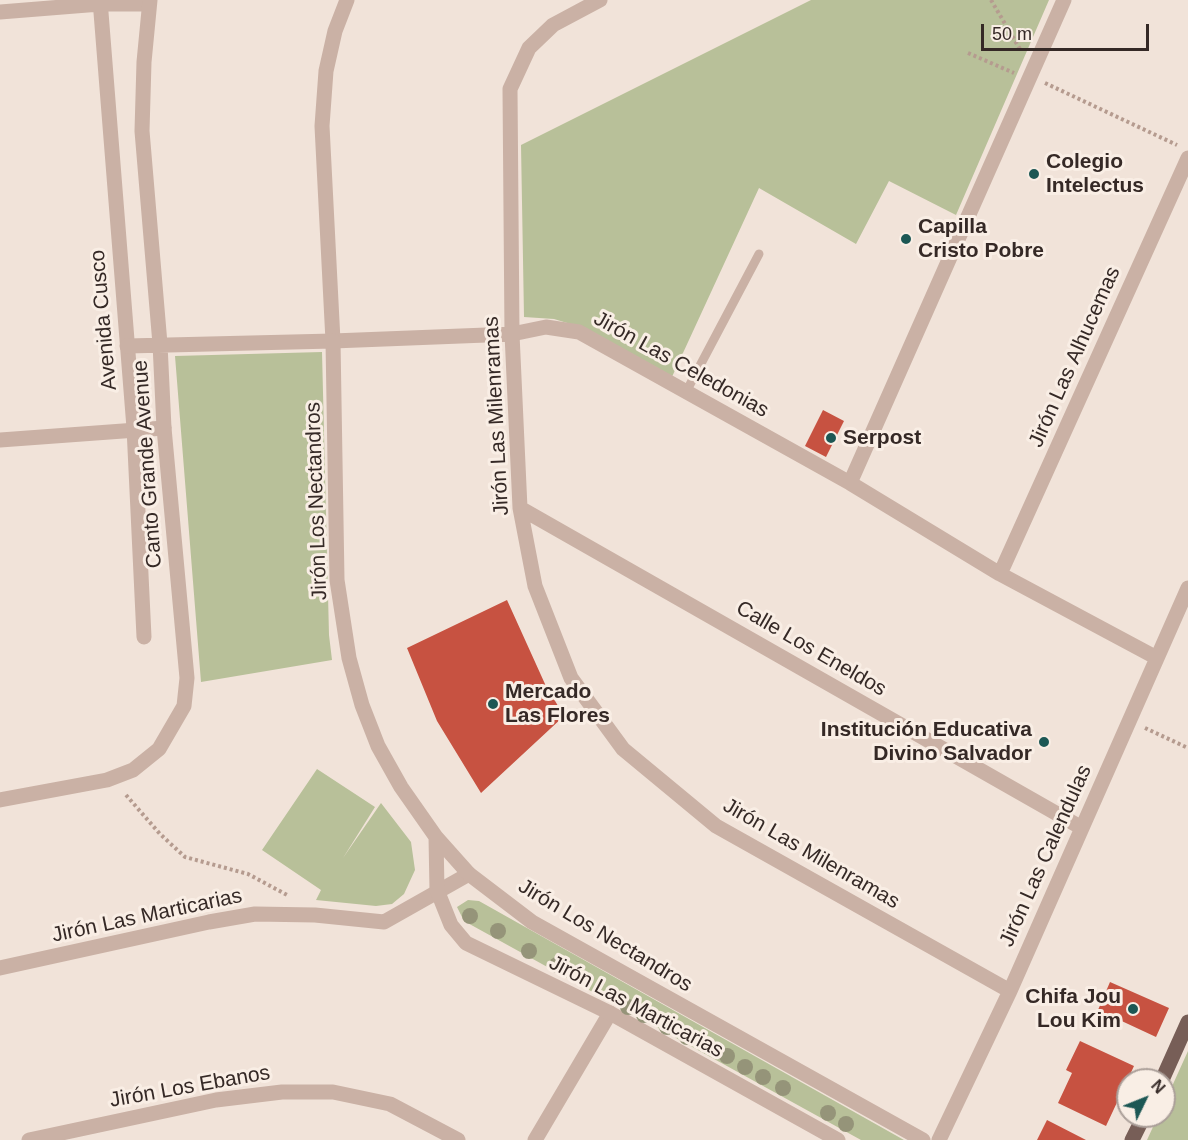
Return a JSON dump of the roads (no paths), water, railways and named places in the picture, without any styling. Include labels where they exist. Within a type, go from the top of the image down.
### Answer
[{"type":"main road","points":[[1167,1068],[1188,1022]]},
{"type":"street","name":"Jirón Los Nectandros","points":[[347,0],[335,31],[326,71],[322,126],[333,341],[337,580],[349,658],[362,705],[378,746],[401,788],[436,837],[469,874],[532,922],[923,1140]]},
{"type":"street","name":"Jirón Las Milenramas","points":[[600,0],[553,25],[529,48],[510,90],[512,334],[520,508],[535,586],[571,678],[623,749],[716,826],[1010,991]]},
{"type":"street","points":[[850,483],[1064,0]]},
{"type":"street","points":[[0,12],[100,2],[149,2]]},
{"type":"street","name":"Avenida Cusco","points":[[100,2],[134,428],[144,637]]},
{"type":"street","name":"Canto Grande Avenue","points":[[0,800],[88,784],[133,770],[159,748],[184,706],[187,678],[164,428],[160,344],[142,131],[149,2]]},
{"type":"street","name":"Jirón Las Alhucemas","points":[[1000,574],[1188,158]]},
{"type":"street","name":"Jirón Las Celedonias","points":[[127,346],[512,334],[546,327],[579,332],[850,483],[1000,574],[1157,658]]},
{"type":"street","points":[[0,440],[134,428],[164,428]]},
{"type":"street","name":"Calle Los Eneldos","points":[[520,508],[1082,828]]},
{"type":"street","name":"Jirón Las Calendulas","points":[[939,1140],[1010,991],[1188,588]]},
{"type":"street","name":"Jirón Las Marticarias","points":[[436,837],[437,890],[451,925],[466,943],[610,1013],[838,1140]]},
{"type":"street","name":"Jirón Las Marticarias","points":[[0,968],[255,914],[315,915],[384,922],[437,890],[469,874]]},
{"type":"street","points":[[535,1140],[610,1013]]},
{"type":"street","name":"Jirón Los Ebanos","points":[[29,1140],[216,1100],[282,1092],[333,1092],[390,1104],[458,1140]]},
{"type":"lane","points":[[686,392],[759,254]]},
{"type":"place","name":"Colegio Intelectus","points":[[1034,174]]},
{"type":"place","name":"Capilla Cristo Pobre","points":[[906,239]]},
{"type":"place","name":"Serpost","points":[[831,438]]},
{"type":"place","name":"Mercado Las Flores","points":[[493,704]]},
{"type":"place","name":"Institución Educativa Divino Salvador","points":[[1044,742]]},
{"type":"place","name":"Chifa Jou Lou Kim","points":[[1133,1009]]}]
